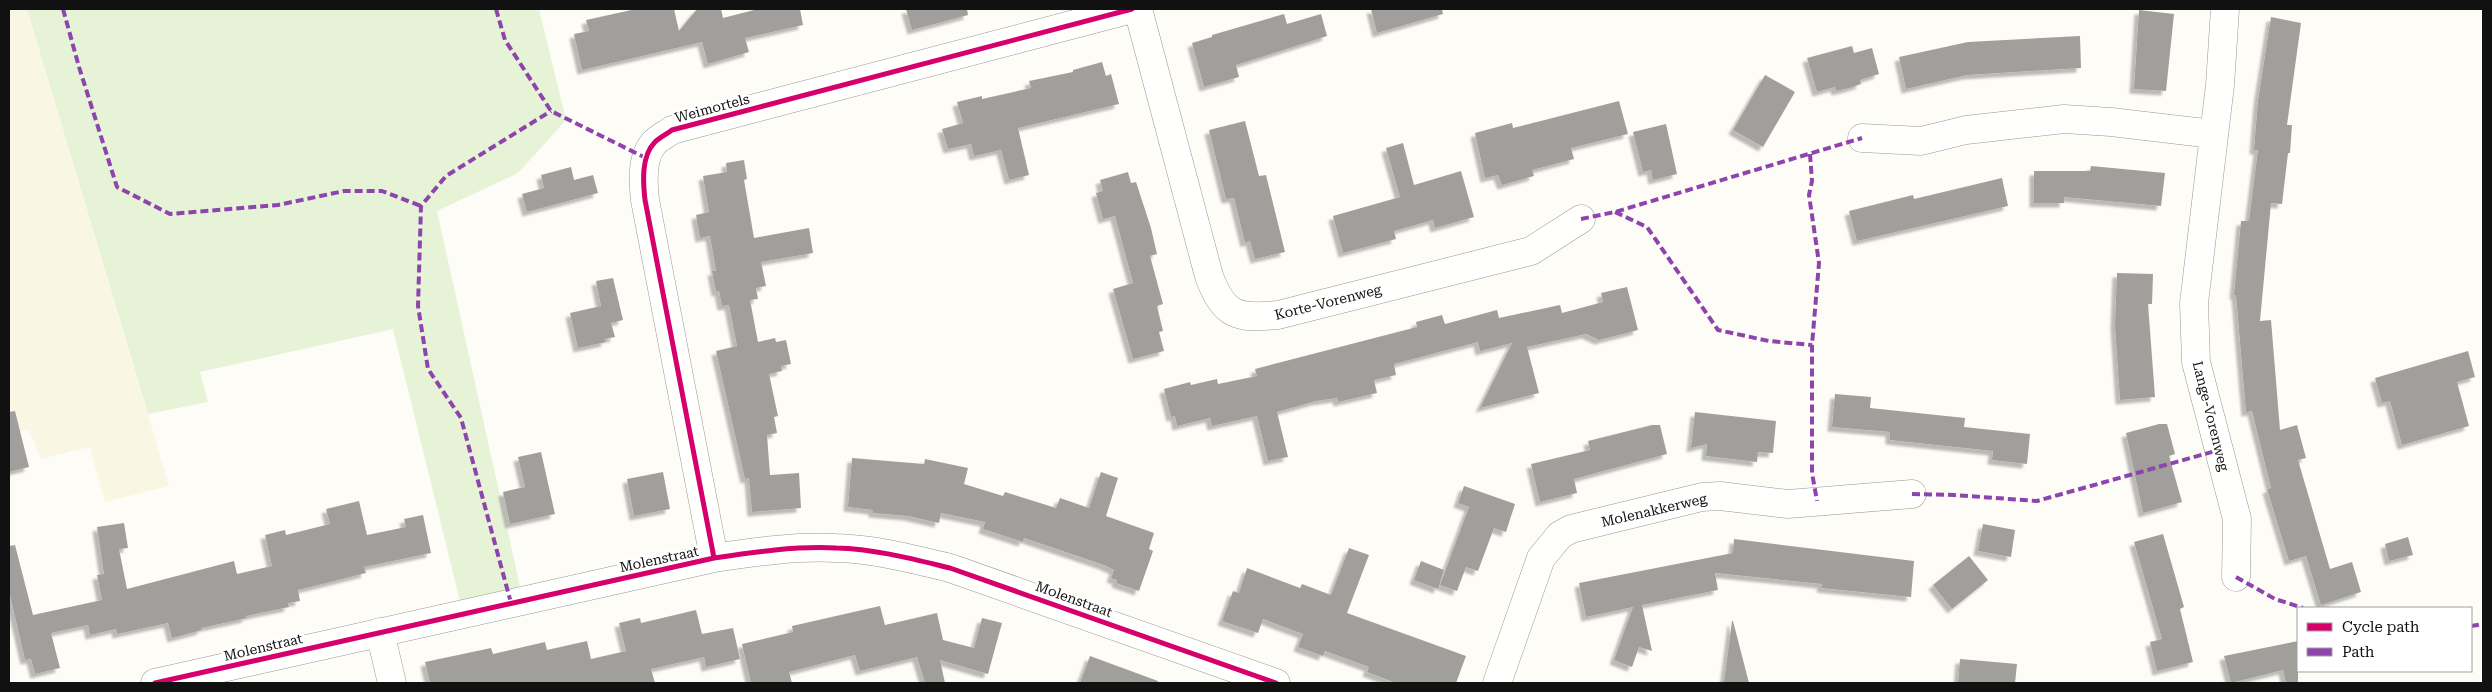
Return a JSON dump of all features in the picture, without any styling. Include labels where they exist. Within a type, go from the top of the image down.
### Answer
[{"type":"street","name":"Weimortels","points":[[714,558],[645,200],[643,180],[646,158],[655,142],[672,130],[1132,9]]},
{"type":"street","name":"Korte-Vorenweg","points":[[1138,9],[1209,276],[1217,297],[1233,314],[1244,317],[1278,315],[1531,251],[1582,220]]},
{"type":"street","name":"Lange-Vorenweg","points":[[2225,9],[2220,85],[2194,303],[2196,362],[2237,519],[2236,577]]},
{"type":"street","points":[[1862,138],[1920,141],[1966,130],[2064,119],[2111,122],[2214,134]]},
{"type":"street","name":"Molenakkerweg","points":[[1498,683],[1541,558],[1560,535],[1571,529],[1702,497],[1720,496],[1788,504],[1912,494]]},
{"type":"street","name":"Molenstraat","points":[[155,683],[714,558],[763,551],[836,548],[897,556],[950,568],[1276,683]]},
{"type":"street","points":[[380,632],[392,683]]},
{"type":"shaded area","points":[[9,9],[27,9],[169,486],[105,502],[90,447],[41,459],[29,430],[9,433]]},
{"type":"green space","points":[[27,9],[539,9],[566,120],[518,173],[437,211],[521,591],[461,605],[393,329],[200,372],[208,402],[148,414]]},
{"type":"building","points":[[636,9],[674,9],[679,31],[697,9],[721,9],[723,18],[758,9],[800,9],[803,25],[745,38],[749,52],[708,64],[702,42],[582,70],[574,34],[589,31],[586,20]]},
{"type":"building","points":[[906,9],[967,9],[968,15],[912,30]]},
{"type":"building","points":[[1371,9],[1442,9],[1443,14],[1377,33]]},
{"type":"building","points":[[2139,10],[2174,14],[2166,91],[2134,89]]},
{"type":"building","points":[[1284,14],[1287,24],[1321,14],[1327,36],[1236,65],[1239,77],[1204,87],[1192,43],[1212,37],[1212,35]]},
{"type":"building","points":[[2271,17],[2301,23],[2287,125],[2292,125],[2290,153],[2288,153],[2282,204],[2271,203],[2260,321],[2271,320],[2280,430],[2297,425],[2306,458],[2298,460],[2330,569],[2352,562],[2361,592],[2321,605],[2306,556],[2289,561],[2267,489],[2271,488],[2252,411],[2246,412],[2236,295],[2234,295],[2241,221],[2249,221],[2258,150],[2254,150],[2258,101]]},
{"type":"building","points":[[2080,36],[2081,68],[1967,75],[1906,89],[1899,57],[1968,42]]},
{"type":"building","points":[[1852,46],[1854,53],[1872,48],[1879,74],[1860,80],[1861,84],[1849,88],[1836,91],[1835,87],[1817,92],[1807,58]]},
{"type":"building","points":[[1102,62],[1106,76],[1111,74],[1119,104],[1018,128],[1029,175],[1009,180],[1001,150],[974,156],[971,144],[948,149],[942,129],[963,123],[957,102],[982,96],[982,99],[1031,88],[1029,81],[1073,72],[1073,70]]},
{"type":"building","points":[[1765,75],[1795,92],[1763,147],[1733,130]]},
{"type":"building","points":[[1619,101],[1628,134],[1571,148],[1574,159],[1532,170],[1534,176],[1502,185],[1498,175],[1485,178],[1475,133],[1512,123],[1513,128]]},
{"type":"building","points":[[1245,121],[1259,176],[1266,175],[1285,252],[1255,259],[1250,241],[1245,243],[1234,198],[1226,199],[1209,130]]},
{"type":"building","points":[[1666,124],[1677,174],[1653,180],[1651,170],[1643,172],[1633,132]]},
{"type":"building","points":[[1403,143],[1414,185],[1461,171],[1474,217],[1435,228],[1433,220],[1394,231],[1396,239],[1343,253],[1333,216],[1400,197],[1386,148]]},
{"type":"building","points":[[744,160],[747,179],[744,180],[754,238],[809,228],[813,253],[761,262],[766,286],[756,288],[758,299],[750,300],[758,342],[775,338],[776,342],[786,340],[791,364],[781,366],[782,371],[769,374],[778,416],[774,417],[777,433],[767,435],[770,475],[799,473],[801,508],[752,512],[749,478],[745,479],[716,351],[737,346],[729,305],[722,306],[719,291],[716,292],[712,271],[716,271],[710,236],[700,238],[696,215],[709,212],[703,176],[727,172],[726,163]]},
{"type":"building","points":[[2091,166],[2165,173],[2161,206],[2064,197],[2064,203],[2034,203],[2034,171],[2090,171]]},
{"type":"building","points":[[571,167],[574,180],[593,175],[598,193],[527,212],[522,194],[544,188],[541,175]]},
{"type":"building","points":[[1128,172],[1131,183],[1136,182],[1151,228],[1157,254],[1150,256],[1163,304],[1157,306],[1163,331],[1159,332],[1164,351],[1133,359],[1113,289],[1133,283],[1115,216],[1103,219],[1096,193],[1103,191],[1100,180]]},
{"type":"building","points":[[2002,178],[2008,206],[1857,241],[1849,211],[1913,195],[1914,199]]},
{"type":"building","points":[[2117,273],[2153,274],[2152,304],[2148,304],[2155,397],[2120,400],[2115,325]]},
{"type":"building","points":[[613,278],[623,320],[611,323],[615,337],[605,339],[606,342],[578,348],[570,313],[601,306],[596,281]]},
{"type":"building","points":[[1627,287],[1638,330],[1599,340],[1586,334],[1527,347],[1539,393],[1480,408],[1512,343],[1480,351],[1478,342],[1394,364],[1396,375],[1374,380],[1377,393],[1338,402],[1337,398],[1316,401],[1277,412],[1288,457],[1268,461],[1257,416],[1212,426],[1210,418],[1177,426],[1175,416],[1171,417],[1164,389],[1190,382],[1191,385],[1217,379],[1218,384],[1257,376],[1255,369],[1417,327],[1416,322],[1442,315],[1445,324],[1497,310],[1499,318],[1560,305],[1562,313],[1603,302],[1601,293]]},
{"type":"building","points":[[2468,351],[2475,377],[2457,382],[2469,426],[2402,445],[2390,401],[2382,403],[2375,378]]},
{"type":"building","points":[[1835,394],[1871,397],[1870,408],[1965,418],[1964,427],[2030,434],[2027,464],[1992,460],[1993,451],[1890,440],[1890,432],[1832,427]]},
{"type":"building","points":[[15,411],[29,467],[9,472],[9,412]]},
{"type":"building","points":[[1695,412],[1776,421],[1773,453],[1758,452],[1757,462],[1706,456],[1707,444],[1691,448]]},
{"type":"building","points":[[2159,424],[2167,424],[2175,454],[2169,456],[2182,502],[2143,513],[2126,433]]},
{"type":"building","points":[[1652,425],[1660,425],[1667,454],[1574,479],[1577,493],[1540,502],[1531,464],[1590,450],[1588,441]]},
{"type":"building","points":[[541,452],[555,514],[510,524],[503,492],[525,487],[518,457]]},
{"type":"building","points":[[852,458],[924,464],[925,459],[968,468],[964,484],[1003,496],[1005,492],[1056,508],[1060,498],[1089,508],[1101,472],[1118,478],[1106,516],[1154,533],[1149,549],[1153,551],[1139,591],[1116,583],[1117,580],[1111,578],[1114,570],[1104,565],[1024,538],[1023,542],[983,529],[985,522],[941,513],[939,523],[908,516],[873,513],[873,510],[848,507]]},
{"type":"building","points":[[663,472],[670,509],[634,516],[627,479]]},
{"type":"building","points":[[1464,486],[1515,504],[1506,532],[1494,528],[1478,571],[1466,567],[1457,591],[1440,585],[1469,507],[1458,503]]},
{"type":"building","points":[[359,501],[367,535],[406,527],[404,519],[423,515],[431,553],[364,567],[366,573],[298,590],[300,601],[288,603],[289,607],[246,616],[247,618],[201,628],[202,630],[172,638],[168,623],[117,634],[116,629],[90,635],[88,625],[51,633],[60,668],[35,674],[31,659],[25,660],[9,591],[9,546],[15,545],[33,615],[102,600],[97,575],[104,574],[97,527],[124,523],[128,548],[119,549],[127,589],[234,561],[237,574],[272,566],[265,535],[285,530],[286,535],[330,524],[326,509]]},
{"type":"building","points":[[1983,524],[2015,530],[2011,557],[1978,551]]},
{"type":"building","points":[[2163,534],[2184,607],[2180,609],[2193,662],[2157,671],[2150,642],[2162,639],[2134,542]]},
{"type":"building","points":[[2408,537],[2413,555],[2389,561],[2385,544]]},
{"type":"building","points":[[1734,539],[1914,561],[1911,597],[1821,588],[1822,584],[1715,573],[1718,590],[1642,605],[1652,651],[1639,647],[1632,667],[1614,660],[1633,607],[1586,617],[1579,583],[1733,553]]},
{"type":"building","points":[[1349,548],[1369,555],[1347,613],[1466,656],[1456,683],[1396,683],[1367,672],[1369,667],[1325,651],[1323,656],[1298,647],[1303,634],[1263,619],[1258,633],[1222,621],[1233,591],[1239,593],[1247,568],[1300,588],[1302,584],[1331,595]]},
{"type":"building","points":[[1969,556],[1988,580],[1952,609],[1933,585]]},
{"type":"building","points":[[1421,561],[1444,570],[1438,589],[1414,580]]},
{"type":"building","points":[[880,606],[885,625],[937,613],[943,640],[974,648],[982,618],[1002,623],[988,674],[940,660],[945,683],[925,683],[917,657],[860,671],[855,655],[789,672],[792,683],[751,683],[742,644],[793,632],[792,626]]},
{"type":"building","points":[[696,610],[702,634],[733,628],[740,659],[706,667],[704,657],[651,669],[655,683],[430,683],[425,662],[491,648],[493,654],[545,642],[547,650],[587,641],[591,659],[626,651],[619,623],[640,618],[641,623]]},
{"type":"building","points":[[1733,621],[1749,683],[1724,683]]},
{"type":"building","points":[[2297,641],[2298,683],[2286,683],[2283,670],[2231,683],[2224,656]]},
{"type":"building","points":[[1090,656],[1158,681],[1158,683],[1080,683]]},
{"type":"building","points":[[1960,659],[2017,664],[2015,683],[1958,683]]},
{"type":"marked path","points":[[63,9],[79,67],[117,187],[170,214],[278,205],[344,191],[382,191],[421,206]]},
{"type":"marked path","points":[[496,9],[505,40],[551,111],[646,158]]},
{"type":"marked path","points":[[511,603],[461,418],[428,369],[418,306],[421,206],[446,176],[551,111]]},
{"type":"marked path","points":[[1581,219],[1615,212],[1862,138]]},
{"type":"marked path","points":[[1810,154],[1812,181],[1809,195],[1819,263],[1812,345],[1812,473],[1817,501]]},
{"type":"marked path","points":[[1615,212],[1647,227],[1718,330],[1769,341],[1812,345]]},
{"type":"marked path","points":[[1912,494],[2037,501],[2219,450]]},
{"type":"marked path","points":[[2236,577],[2275,599],[2300,607]]},
{"type":"marked path","points":[[2472,626],[2483,624]]},
{"type":"cycle path","points":[[714,558],[645,200],[644,170],[650,148],[657,140],[672,130],[1132,9]]},
{"type":"cycle path","points":[[155,683],[714,558],[806,548],[879,552],[950,568],[1276,683]]}]
